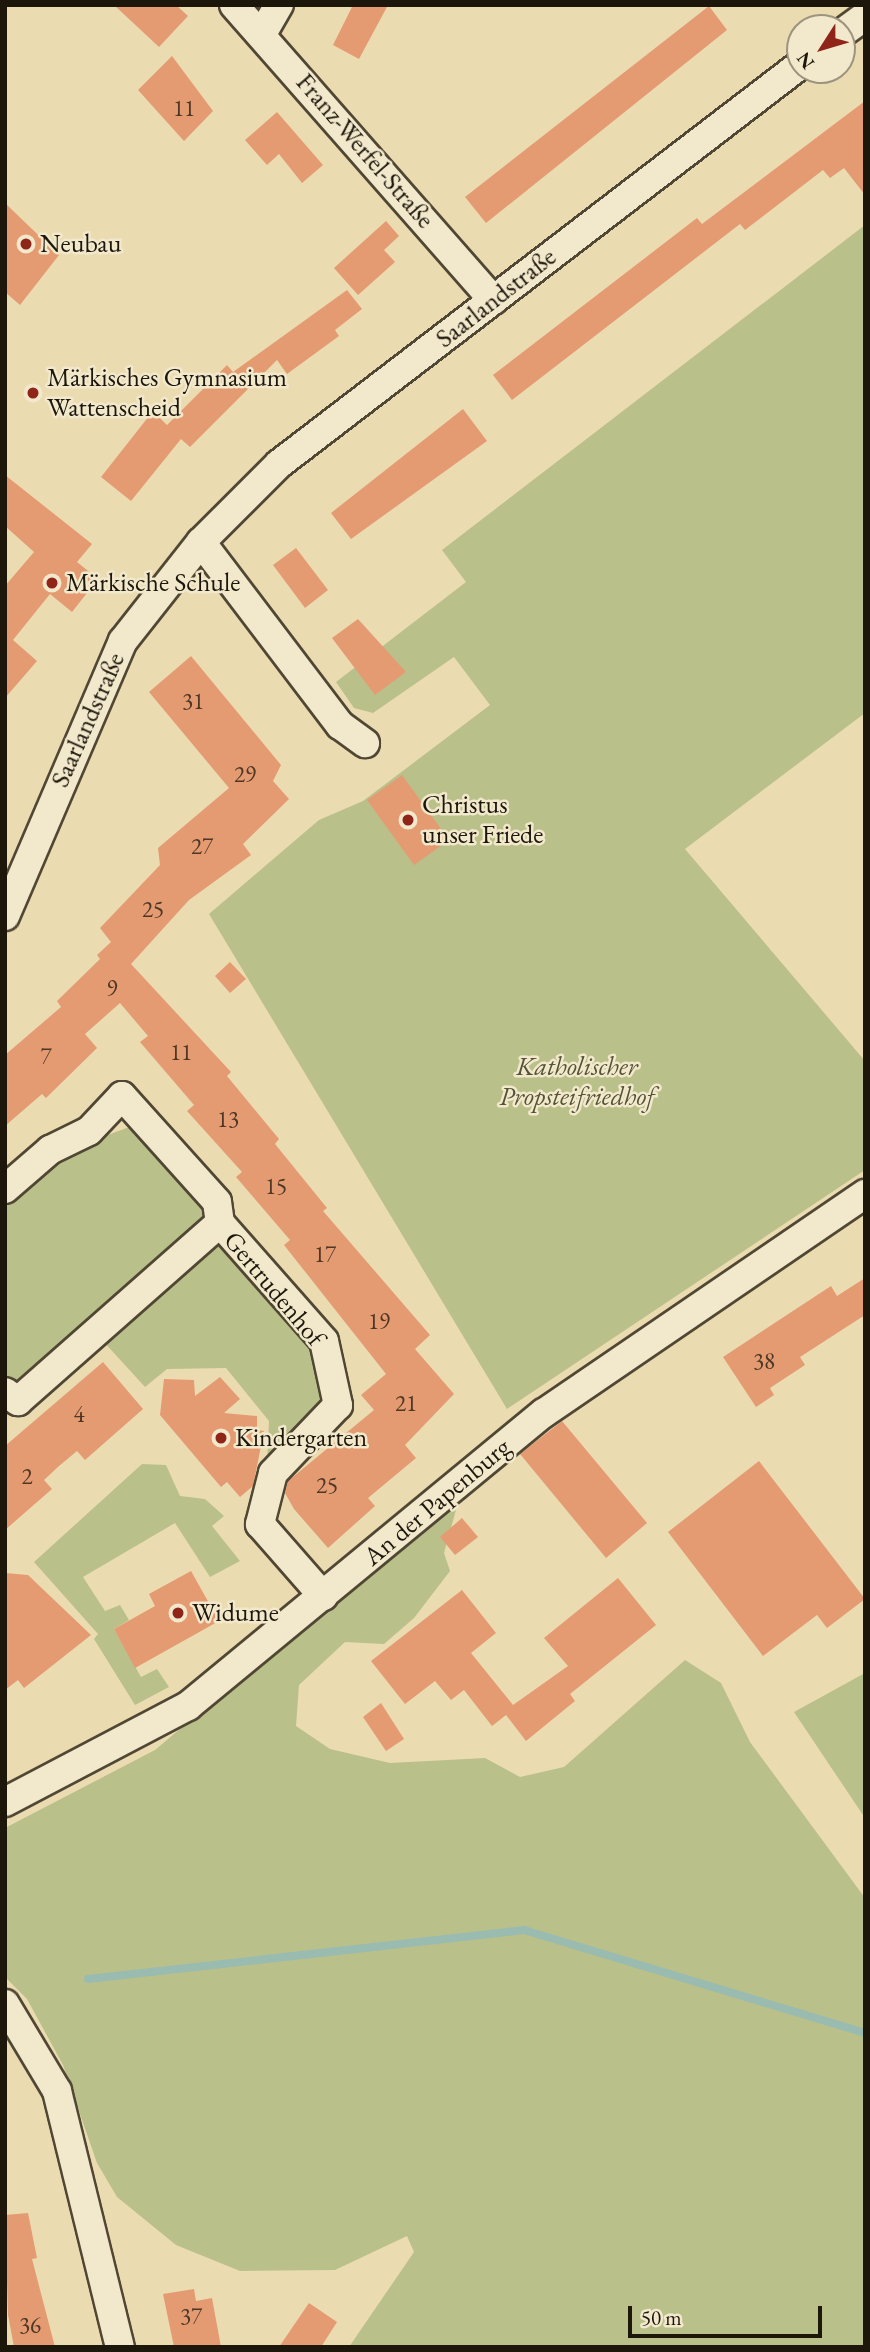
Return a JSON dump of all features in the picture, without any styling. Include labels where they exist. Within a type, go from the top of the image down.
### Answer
[{"type":"street","name":"Franz-Werfel-Straße","points":[[234,5],[493,300]]},
{"type":"street","points":[[262,34],[279,5]]},
{"type":"street","name":"Saarlandstraße","points":[[5,916],[75,740],[123,641],[201,542],[279,464],[786,76]]},
{"type":"street","points":[[201,542],[340,725],[365,743]]},
{"type":"street","name":"Gertrudenhof","points":[[5,1189],[50,1150],[89,1131],[122,1096],[217,1202],[220,1223],[324,1340],[338,1405],[274,1473],[260,1524],[323,1596]]},
{"type":"street","name":"An der Papenburg","points":[[5,1802],[188,1706],[544,1413],[865,1194]]},
{"type":"street","name":"Gertrudenhof","points":[[10,1402],[220,1223]]},
{"type":"street","points":[[5,2004],[57,2091],[120,2347]]},
{"type":"green space","name":"Katholischer Propsteifriedhof","points":[[865,225],[865,713],[685,849],[865,1061],[865,1170],[507,1409],[209,914],[319,820],[363,801],[490,705],[454,657],[373,713],[354,708],[336,682],[466,582],[442,550]]},
{"type":"green space","points":[[132,1126],[313,1340],[327,1403],[267,1463],[269,1421],[226,1368],[167,1369],[145,1387],[92,1329],[24,1389],[5,1384],[5,1197],[48,1157]]},
{"type":"green space","points":[[142,1464],[166,1465],[180,1496],[205,1499],[224,1516],[212,1526],[240,1561],[210,1577],[175,1523],[83,1577],[105,1611],[120,1605],[129,1620],[114,1629],[141,1677],[157,1669],[169,1687],[135,1705],[94,1639],[98,1634],[34,1562]]},
{"type":"green space","points":[[461,1492],[444,1553],[450,1571],[414,1618],[384,1644],[345,1642],[299,1685],[296,1726],[330,1749],[390,1763],[485,1758],[520,1777],[564,1767],[685,1660],[721,1683],[750,1742],[865,1898],[865,2347],[349,2347],[414,2252],[407,2236],[335,2270],[240,2271],[176,2245],[117,2197],[97,2163],[63,2065],[27,1999],[5,1977],[5,1828],[155,1750]]},
{"type":"green space","points":[[865,1673],[865,1818],[794,1712]]},
{"type":"building","points":[[114,5],[176,5],[188,16],[159,47]]},
{"type":"building","points":[[353,5],[388,5],[359,59],[333,45]]},
{"type":"building","points":[[709,6],[727,30],[486,223],[465,197]]},
{"type":"building","points":[[172,56],[213,111],[184,141],[138,90]]},
{"type":"building","points":[[865,101],[865,195],[844,168],[830,178],[823,170],[745,230],[740,224],[512,400],[493,375],[697,218],[702,224]]},
{"type":"building","points":[[277,112],[323,165],[302,183],[279,154],[267,165],[245,140]]},
{"type":"building","name":"Neubau","points":[[5,203],[59,255],[20,305],[5,292]]},
{"type":"building","points":[[386,221],[399,236],[384,250],[395,262],[358,295],[334,268]]},
{"type":"building","points":[[347,290],[362,309],[335,330],[339,336],[287,374],[277,360],[190,447],[181,439],[131,501],[101,477],[153,411],[167,425],[227,365],[233,372]]},
{"type":"building","points":[[463,409],[487,441],[351,539],[331,513]]},
{"type":"building","name":"Märkische Schule","points":[[5,475],[92,544],[77,562],[98,579],[72,612],[50,594],[13,640],[37,661],[5,698],[5,586],[34,552],[5,526]]},
{"type":"building","points":[[296,548],[328,590],[305,608],[273,565]]},
{"type":"building","points":[[358,619],[406,672],[375,695],[332,638]]},
{"type":"building","points":[[191,656],[281,765],[273,781],[289,799],[243,844],[251,855],[189,900],[131,964],[231,1072],[227,1076],[279,1139],[275,1144],[327,1208],[323,1211],[430,1335],[415,1349],[454,1394],[405,1445],[416,1458],[368,1498],[375,1506],[328,1548],[294,1509],[285,1493],[288,1481],[374,1410],[361,1395],[386,1374],[284,1245],[290,1240],[236,1177],[242,1172],[187,1111],[194,1105],[140,1042],[148,1036],[120,1003],[85,1034],[97,1048],[46,1098],[42,1094],[5,1126],[5,1055],[61,1007],[57,1001],[100,959],[97,955],[111,942],[100,928],[160,865],[158,848],[229,788],[149,692]]},
{"type":"building","name":"Christus unser Friede","points":[[402,775],[449,840],[414,865],[367,800]]},
{"type":"building","points":[[230,962],[246,979],[230,993],[215,976]]},
{"type":"building","points":[[865,1278],[865,1315],[800,1357],[805,1365],[770,1388],[774,1395],[756,1407],[723,1357],[831,1286],[837,1296]]},
{"type":"building","points":[[103,1362],[143,1409],[85,1460],[77,1451],[59,1466],[44,1480],[52,1489],[5,1530],[5,1446]]},
{"type":"building","name":"Kindergarten","points":[[220,1377],[240,1399],[224,1413],[257,1416],[257,1430],[264,1431],[253,1486],[240,1497],[227,1482],[221,1487],[160,1415],[164,1379],[194,1380],[195,1396]]},
{"type":"building","points":[[562,1421],[647,1523],[606,1558],[520,1454]]},
{"type":"building","points":[[759,1461],[865,1599],[827,1628],[817,1615],[763,1656],[668,1532]]},
{"type":"building","points":[[462,1518],[478,1537],[455,1555],[440,1537]]},
{"type":"building","name":"Widume","points":[[191,1571],[219,1621],[135,1668],[114,1629],[155,1606],[149,1594]]},
{"type":"building","points":[[5,1573],[28,1575],[91,1635],[24,1688],[18,1680],[5,1690]]},
{"type":"building","points":[[618,1578],[656,1625],[570,1694],[575,1701],[526,1741],[506,1715],[492,1726],[464,1690],[451,1700],[435,1681],[405,1704],[371,1661],[462,1590],[496,1633],[471,1653],[513,1705],[568,1666],[544,1638]]},
{"type":"building","points":[[381,1703],[404,1739],[386,1751],[363,1717]]},
{"type":"building","points":[[28,2213],[37,2258],[32,2259],[55,2347],[14,2347],[8,2315],[5,2215]]},
{"type":"building","points":[[194,2289],[196,2301],[212,2298],[221,2347],[174,2347],[163,2294]]},
{"type":"building","points":[[309,2303],[337,2322],[321,2347],[279,2347]]},
{"type":"waterway","points":[[88,1979],[524,1930],[865,2033]]},
{"type":"place","name":"Neubau","points":[[26,244]]},
{"type":"place","name":"Märkisches Gymnasium Wattenscheid","points":[[33,393]]},
{"type":"place","name":"Märkische Schule","points":[[52,583]]},
{"type":"place","name":"Christus unser Friede","points":[[408,820]]},
{"type":"place","name":"Kindergarten","points":[[221,1438]]},
{"type":"place","name":"Widume","points":[[178,1613]]}]
